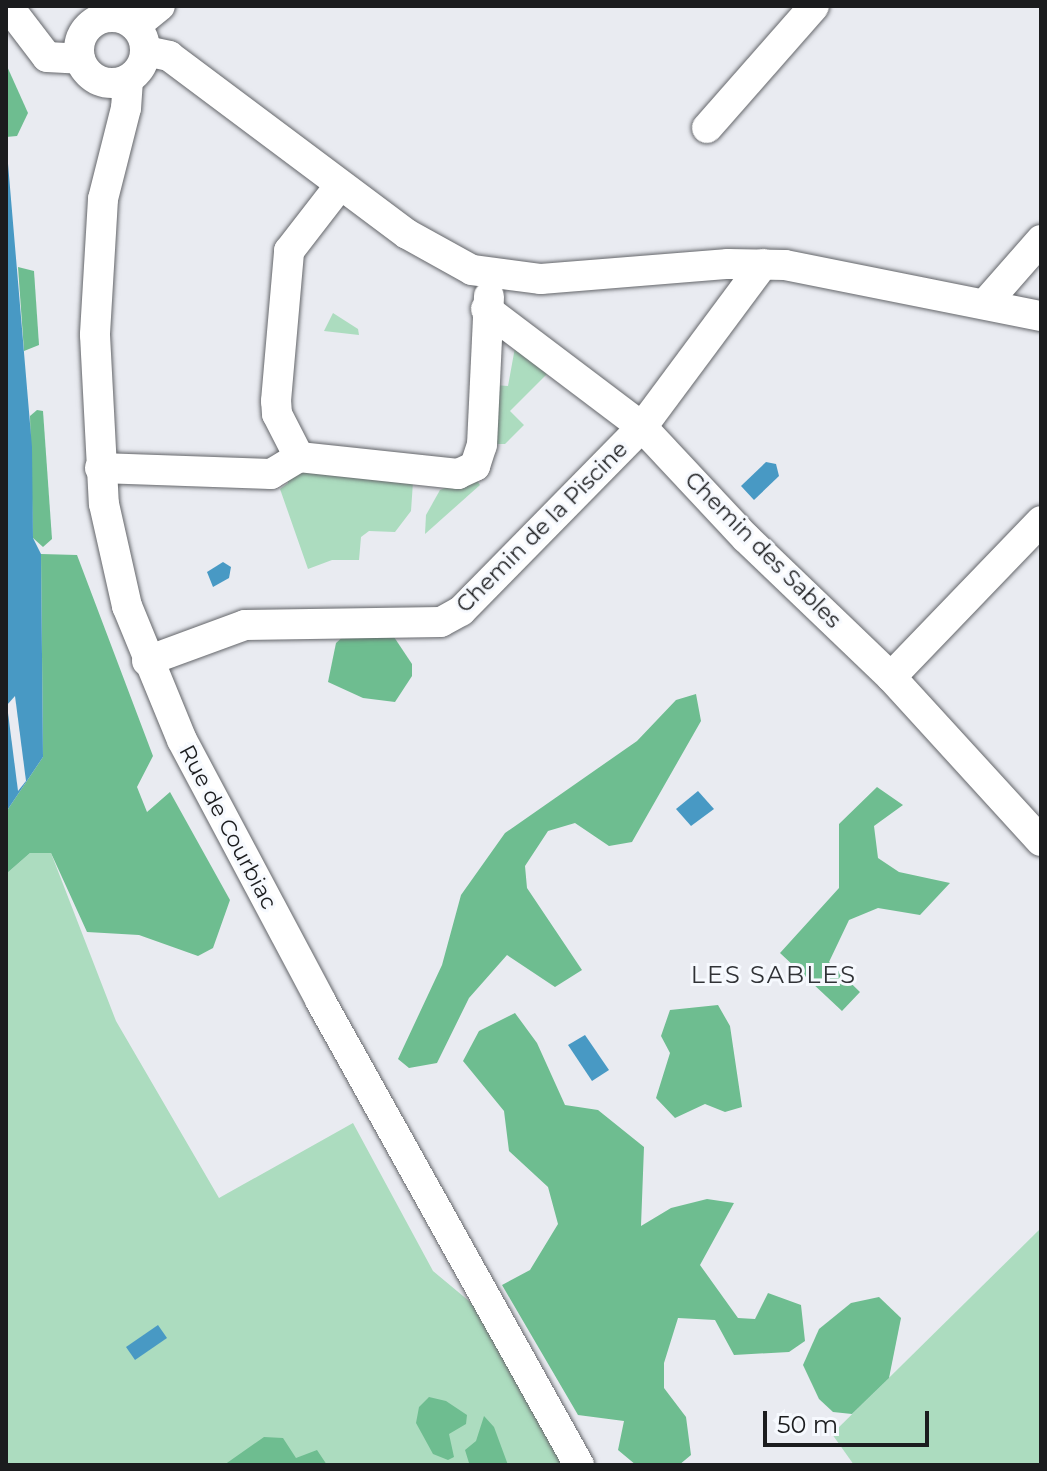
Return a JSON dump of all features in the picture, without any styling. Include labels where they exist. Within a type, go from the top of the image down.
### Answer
[{"type":"street","points":[[8,6],[47,57],[80,59],[114,81],[140,68],[122,25]]},
{"type":"street","points":[[80,59],[87,28],[122,25],[160,6]]},
{"type":"street","points":[[707,128],[814,6]]},
{"type":"street","points":[[122,25],[184,66],[340,185],[437,253],[493,276],[541,279],[763,264],[867,278],[1041,316]]},
{"type":"street","name":"Rue de Courbiac","points":[[114,81],[118,125],[97,255],[100,468],[127,606],[182,740],[320,1000],[579,1465]]},
{"type":"street","points":[[299,457],[277,414],[276,401],[289,251],[340,185]]},
{"type":"street","points":[[985,304],[1041,240]]},
{"type":"street","name":"Chemin de la Piscine","points":[[147,661],[245,625],[441,622],[461,611],[642,427],[763,264]]},
{"type":"street","points":[[100,468],[271,474],[299,457],[458,474],[475,466],[482,445],[486,309],[493,276]]},
{"type":"street","name":"Chemin des Sables","points":[[486,309],[642,427],[746,538],[891,677],[1041,841]]},
{"type":"street","points":[[891,677],[1041,521]]},
{"type":"green space","points":[[6,64],[28,113],[17,136],[6,137]]},
{"type":"green space","points":[[18,267],[34,271],[39,345],[24,351]]},
{"type":"green space","points":[[333,313],[358,329],[359,335],[324,331]]},
{"type":"green space","points":[[516,342],[550,371],[510,411],[524,425],[505,444],[496,444],[494,385],[508,386]]},
{"type":"green space","points":[[37,410],[43,411],[52,539],[43,547],[33,538],[30,416]]},
{"type":"green space","points":[[308,471],[413,482],[411,511],[395,532],[369,531],[361,537],[359,560],[332,560],[308,569],[280,489],[288,483],[287,475]]},
{"type":"green space","points":[[474,476],[480,485],[425,534],[426,515],[440,490]]},
{"type":"green space","points":[[41,554],[77,555],[153,756],[137,787],[147,812],[170,792],[230,900],[213,948],[198,956],[139,935],[87,932],[51,853],[30,853],[6,874],[6,812],[43,757]]},
{"type":"green space","points":[[390,631],[412,664],[412,676],[395,702],[363,698],[328,682],[336,643],[346,634]]},
{"type":"green space","points":[[696,694],[701,721],[632,842],[609,846],[575,823],[548,831],[525,866],[527,888],[582,970],[555,987],[507,955],[469,998],[437,1063],[409,1068],[398,1059],[442,965],[461,895],[505,833],[637,741],[676,700]]},
{"type":"green space","points":[[877,787],[903,805],[874,826],[878,858],[899,872],[950,883],[920,915],[878,908],[849,920],[829,962],[860,992],[842,1011],[780,953],[839,888],[839,824]]},
{"type":"green space","points":[[30,853],[51,853],[116,1021],[219,1198],[353,1123],[433,1271],[475,1306],[564,1465],[6,1465],[6,874]]},
{"type":"green space","points":[[718,1005],[730,1026],[742,1107],[725,1112],[705,1104],[675,1118],[656,1098],[670,1053],[661,1036],[670,1010]]},
{"type":"green space","points":[[515,1013],[537,1043],[565,1105],[598,1110],[644,1147],[641,1226],[671,1208],[707,1199],[734,1203],[700,1265],[738,1318],[755,1319],[768,1293],[801,1305],[805,1341],[789,1352],[734,1355],[715,1320],[678,1318],[664,1363],[664,1388],[686,1417],[691,1455],[679,1465],[636,1465],[618,1450],[624,1421],[578,1415],[502,1285],[530,1270],[558,1224],[548,1187],[509,1151],[504,1111],[463,1061],[479,1031]]},
{"type":"green space","points":[[1041,1228],[1041,1465],[854,1465],[832,1434]]},
{"type":"green space","points":[[879,1297],[901,1318],[889,1378],[852,1414],[833,1412],[819,1399],[803,1365],[819,1329],[851,1303]]},
{"type":"green space","points":[[429,1397],[446,1401],[467,1415],[466,1424],[449,1434],[454,1457],[448,1460],[433,1454],[416,1423],[419,1407]]},
{"type":"green space","points":[[484,1416],[494,1427],[508,1465],[469,1463],[465,1450],[476,1441]]},
{"type":"green space","points":[[264,1437],[283,1438],[296,1458],[317,1450],[327,1465],[224,1465]]},
{"type":"water","points":[[6,140],[32,447],[33,538],[41,554],[43,757],[6,812]]},
{"type":"water","points":[[766,462],[776,464],[779,476],[754,500],[741,486]]},
{"type":"water","points":[[223,562],[231,567],[229,578],[213,587],[207,572]]},
{"type":"water","points":[[698,791],[714,809],[691,826],[676,809]]},
{"type":"water","points":[[585,1035],[609,1070],[592,1081],[568,1045]]},
{"type":"water","points":[[158,1325],[167,1338],[135,1360],[126,1347]]},
{"type":"pier","points":[[15,696],[26,781],[18,791],[7,705]]},
{"type":"district","name":"LES SABLES","points":[[774,975]]}]
